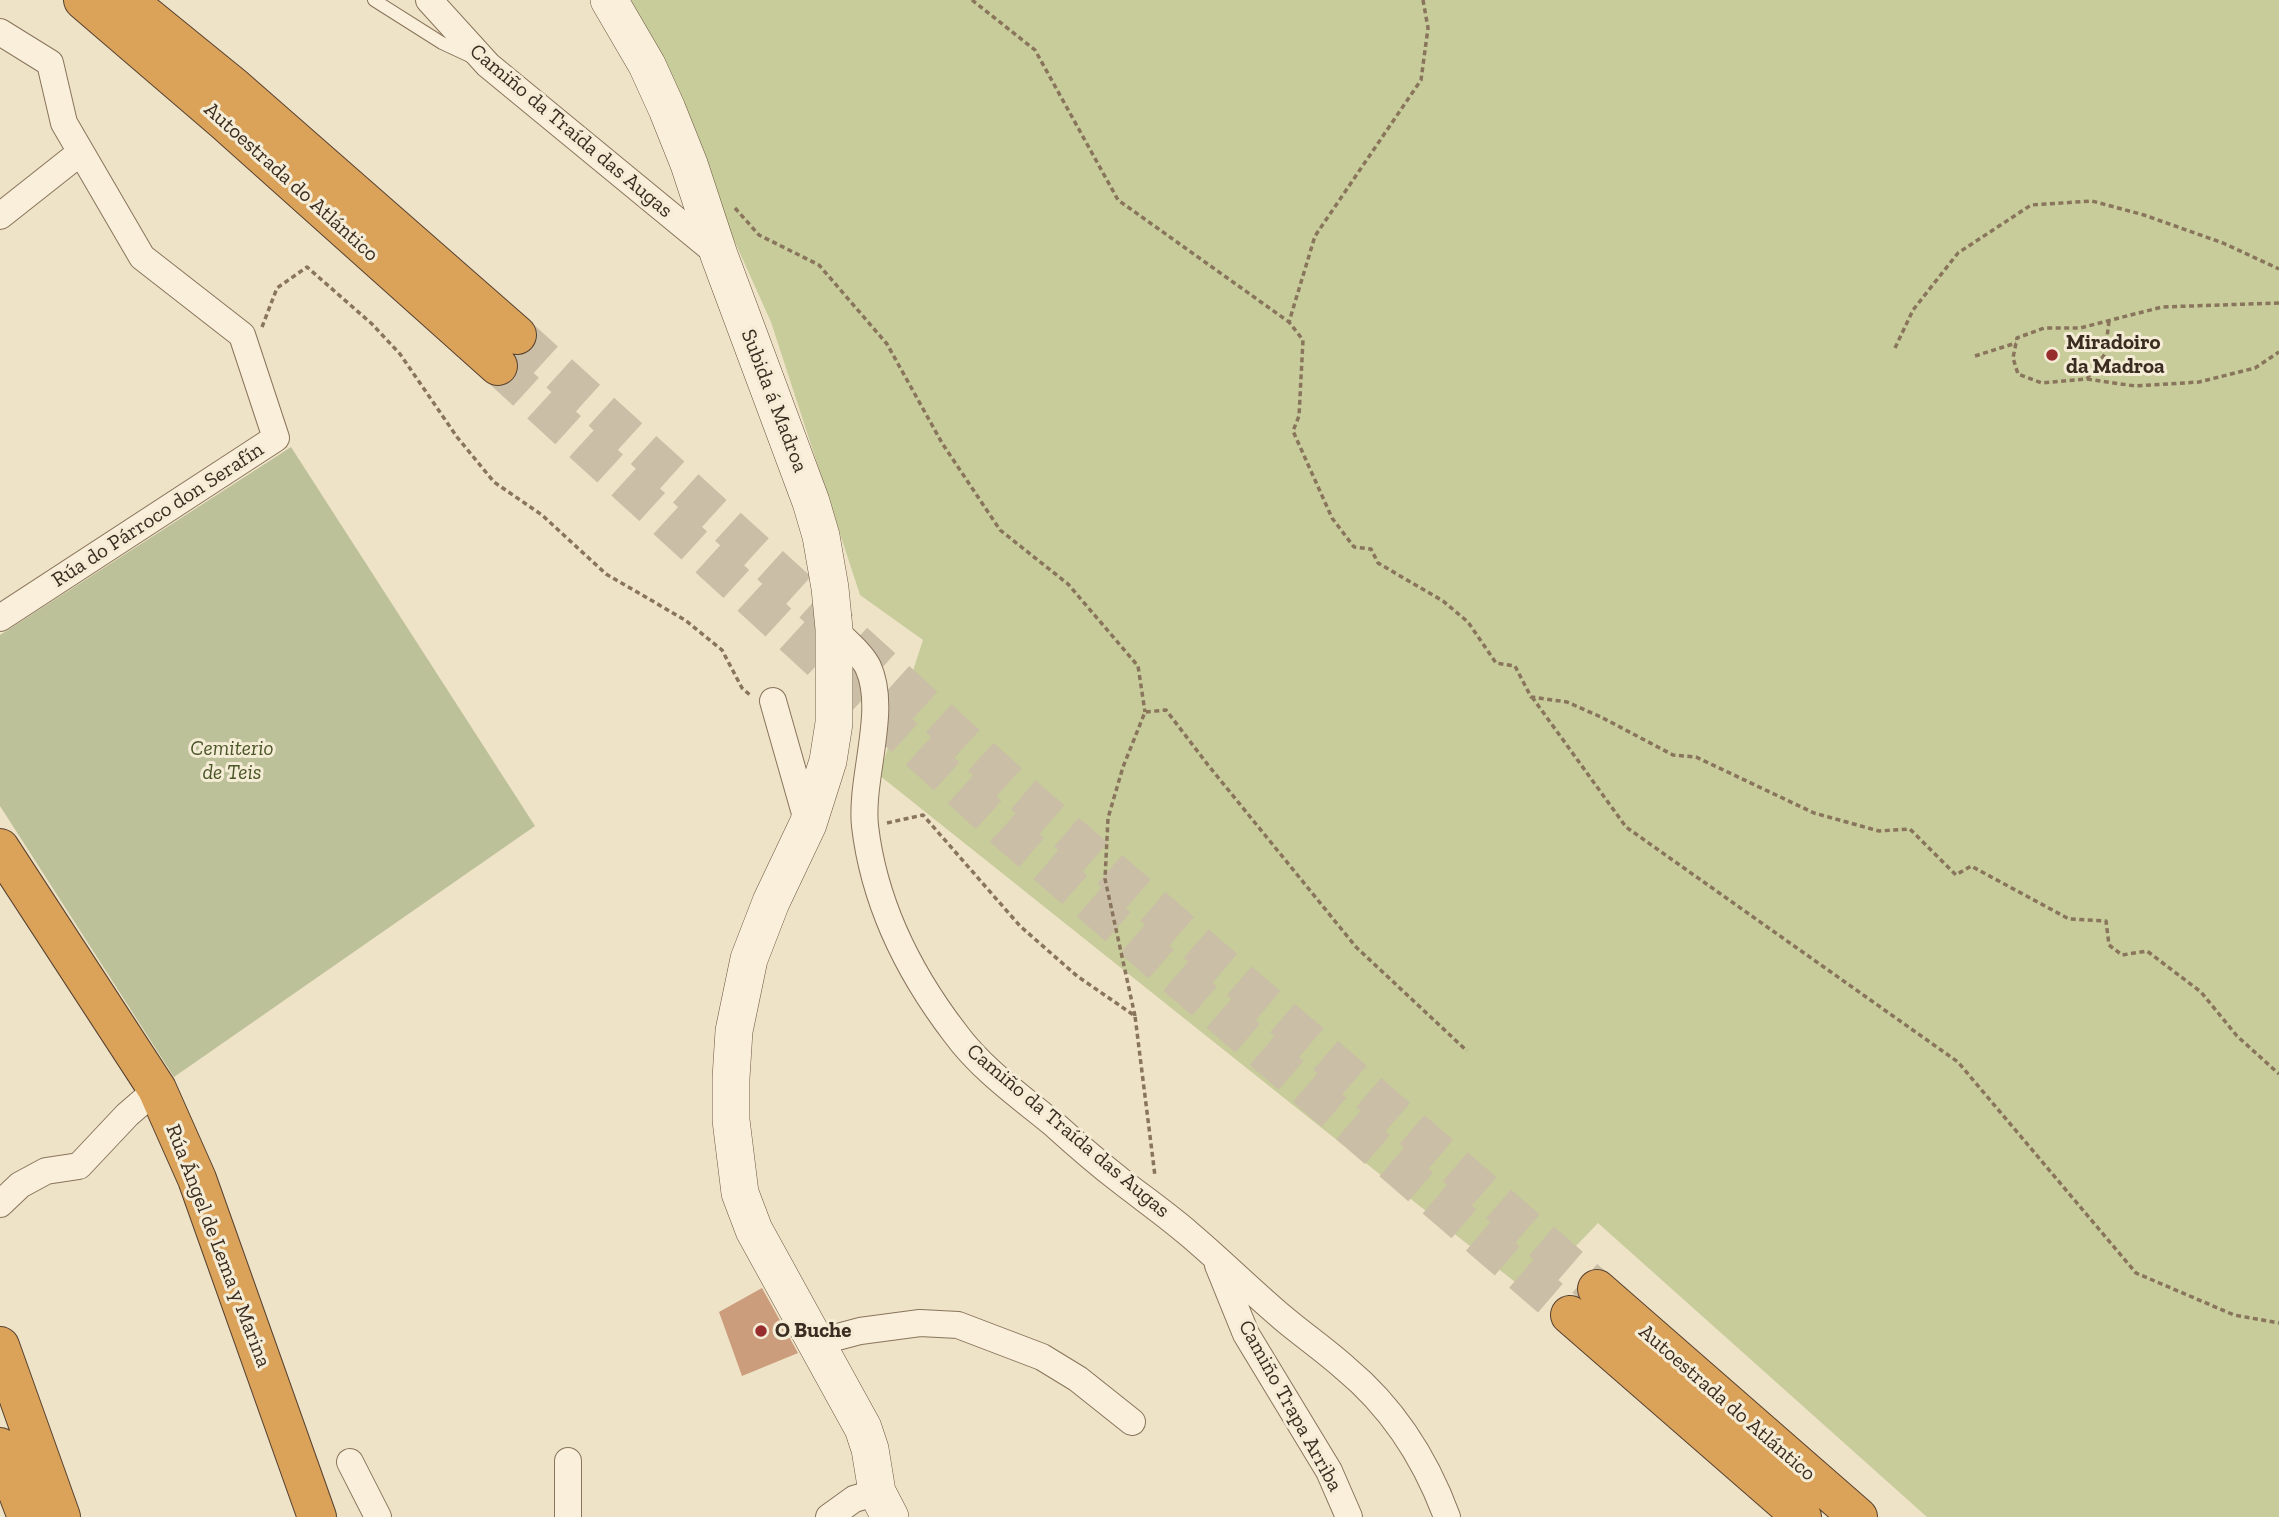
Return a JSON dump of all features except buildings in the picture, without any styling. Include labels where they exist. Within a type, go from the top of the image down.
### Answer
[{"type":"highway","name":"Autoestrada do Atlántico","points":[[83,0],[224,121],[498,366]]},
{"type":"highway","name":"Autoestrada do Atlántico","points":[[127,0],[234,87],[517,335]]},
{"type":"highway","name":"Rúa Ángel de Lema y Marina","points":[[0,848],[156,1089],[197,1179],[317,1517]]},
{"type":"highway","name":"Autoestrada do Atlántico","points":[[1597,1289],[1858,1517]]},
{"type":"highway","name":"Autoestrada do Atlántico","points":[[1570,1315],[1802,1517]]},
{"type":"highway","points":[[0,1346],[61,1517]]},
{"type":"highway","points":[[0,1447],[27,1517]]},
{"type":"street","name":"Camiño da Traída das Augas","points":[[429,0],[488,65],[719,255]]},
{"type":"street","name":"Subida á Madroa","points":[[610,0],[647,65],[689,164],[719,255],[811,502],[821,536],[834,629],[834,723],[828,761],[808,824],[771,902],[749,959],[734,1031],[731,1078],[733,1152],[740,1193],[754,1230],[863,1427],[883,1504]]},
{"type":"street","name":"Rúa do Párroco don Serafín","points":[[0,32],[50,64],[64,123],[142,257],[242,335],[276,438],[0,618]]},
{"type":"street","points":[[0,216],[81,152]]},
{"type":"street","name":"Camiño da Traída das Augas","points":[[834,629],[867,665],[873,683],[875,700],[864,803],[866,828],[879,890],[889,921],[906,957],[956,1035],[990,1070],[1346,1368],[1388,1410],[1434,1482],[1447,1517]]},
{"type":"street","points":[[773,701],[808,824]]},
{"type":"street","points":[[0,1204],[20,1185],[46,1171],[79,1167],[127,1115],[156,1089]]},
{"type":"street","name":"Camiño Trapa Arriba","points":[[1215,1256],[1246,1334],[1329,1471],[1349,1517]]},
{"type":"street","points":[[817,1345],[860,1331],[920,1323],[958,1325],[1042,1357],[1079,1379],[1132,1422]]},
{"type":"street","points":[[568,1461],[568,1517]]},
{"type":"street","points":[[350,1462],[378,1517]]},
{"type":"street","points":[[829,1517],[854,1499],[883,1504]]},
{"type":"lane","points":[[374,0],[442,43],[488,65]]},
{"type":"path","points":[[972,0],[1035,50],[1118,200],[1289,322],[1303,340],[1300,416],[1293,431],[1332,518],[1354,547],[1371,549],[1378,564],[1443,601],[1468,622],[1496,663],[1515,666],[1531,697],[1626,827],[1958,1062],[2136,1273],[2234,1315],[2279,1323]]},
{"type":"path","points":[[1289,322],[1315,236],[1421,80],[1428,27],[1423,0]]},
{"type":"path","points":[[727,199],[759,235],[819,265],[887,344],[942,443],[1000,530],[1068,584],[1138,666],[1145,712],[1123,766],[1108,818],[1105,879],[1135,1016],[1160,1210]]},
{"type":"path","points":[[1895,348],[1913,310],[1958,253],[2031,205],[2092,201],[2105,204],[2222,243],[2279,269]]},
{"type":"path","points":[[250,359],[277,288],[307,267],[372,324],[400,354],[457,437],[494,482],[542,515],[606,574],[685,620],[722,650],[742,688],[762,708],[773,701]]},
{"type":"path","points":[[2279,303],[2162,307],[2080,328],[2044,328],[2017,338],[2013,358],[2018,374],[2042,383],[2087,379],[2135,386],[2199,382],[2255,368],[2279,352]]},
{"type":"path","points":[[2087,379],[2105,354],[2109,321]]},
{"type":"path","points":[[1975,356],[2016,343]]},
{"type":"path","points":[[1531,697],[1567,702],[1601,716],[1673,755],[1696,757],[1814,813],[1879,831],[1910,829],[1956,875],[1971,866],[2069,919],[2106,921],[2109,945],[2122,955],[2147,951],[2201,992],[2237,1036],[2279,1074]]},
{"type":"path","points":[[1145,712],[1166,710],[1356,947],[1467,1051]]},
{"type":"path","points":[[866,828],[923,815],[1020,926],[1077,976],[1135,1016]]},
{"type":"green space","points":[[631,0],[2279,0],[2279,1517],[1927,1517],[1598,1223],[1530,1294],[879,775],[923,640],[860,595],[771,322],[689,140]]},
{"type":"green space","name":"Cemiterio de Teis","points":[[291,447],[535,826],[174,1077],[0,806],[0,635]]},
{"type":"tunnel","points":[[517,335],[1013,786],[1597,1289]]},
{"type":"tunnel","points":[[498,366],[1003,828],[1570,1315]]},
{"type":"place","name":"Miradoiro da Madroa","points":[[2052,355]]},
{"type":"place","name":"O Buche","points":[[761,1331]]}]
